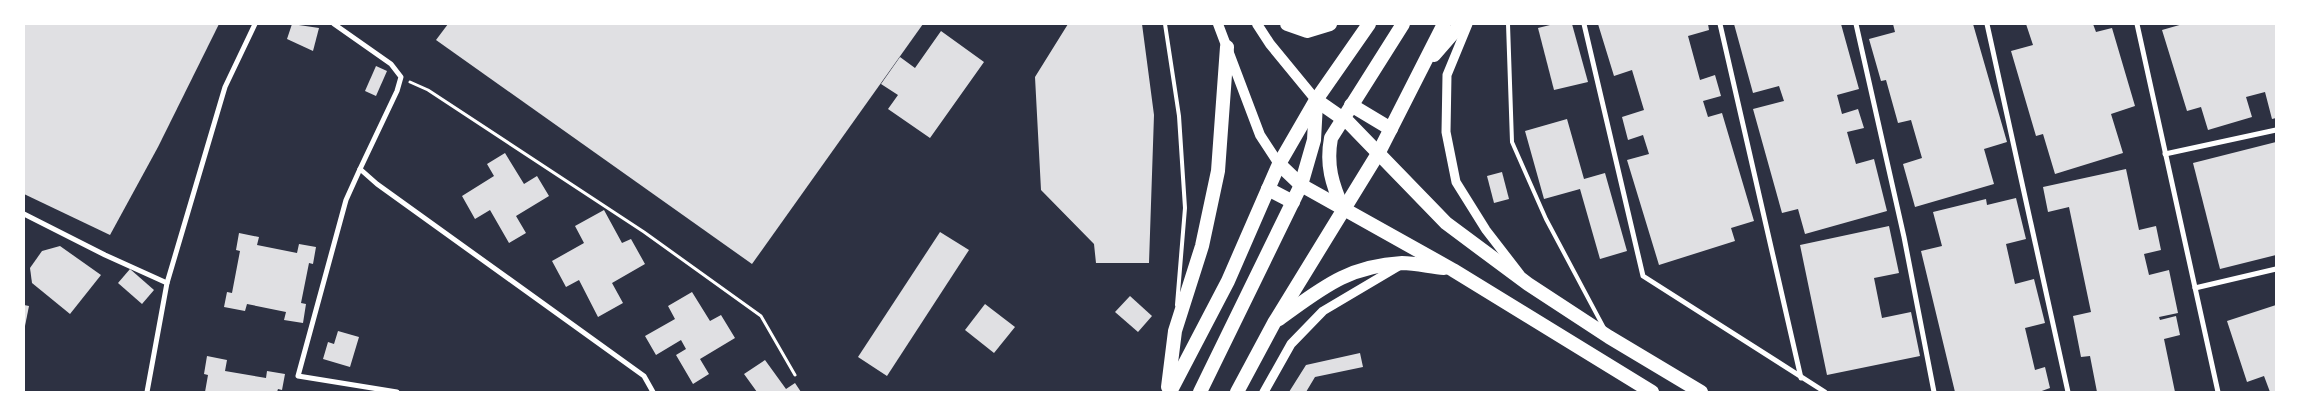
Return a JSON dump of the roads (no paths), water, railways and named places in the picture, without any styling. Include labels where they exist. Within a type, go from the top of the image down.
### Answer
[{"type":"highway","points":[[1287,24],[1306,31],[1330,24]]},
{"type":"highway","points":[[1169,392],[1228,282],[1279,164],[1316,100],[1369,24]]},
{"type":"highway","points":[[1343,209],[1329,175],[1327,156],[1331,138],[1403,24]]},
{"type":"highway","points":[[1237,392],[1274,323],[1379,152],[1444,24]]},
{"type":"highway","points":[[1422,69],[1461,24]]},
{"type":"highway","points":[[1169,392],[1175,331],[1202,246],[1218,172],[1227,47]]},
{"type":"highway","points":[[1316,100],[1342,118],[1379,152],[1446,224],[1528,284],[1609,337],[1701,392]]},
{"type":"highway","points":[[1200,392],[1301,185],[1314,140],[1316,100]]},
{"type":"highway","points":[[1351,106],[1391,129]]},
{"type":"highway","points":[[1279,164],[1301,185],[1453,270],[1652,392]]},
{"type":"highway","points":[[1268,189],[1293,202]]},
{"type":"highway","points":[[1274,323],[1346,274],[1373,267],[1404,263],[1453,270]]},
{"type":"main road","points":[[1218,24],[1260,135],[1279,164]]},
{"type":"main road","points":[[1257,24],[1270,44],[1316,100]]},
{"type":"street","points":[[147,392],[167,283],[225,87],[256,24]]},
{"type":"street","points":[[334,24],[391,64],[401,77],[397,91],[346,200],[298,376],[397,392]]},
{"type":"street","points":[[1468,24],[1447,75],[1446,132],[1456,182],[1486,230],[1528,284]]},
{"type":"street","points":[[1584,24],[1643,276],[1800,378],[1825,392]]},
{"type":"street","points":[[1720,24],[1800,378]]},
{"type":"street","points":[[1856,24],[1904,237],[1934,392]]},
{"type":"street","points":[[1987,24],[2068,392]]},
{"type":"street","points":[[2137,24],[2218,392]]},
{"type":"street","points":[[2165,154],[2276,130]]},
{"type":"street","points":[[360,169],[377,184],[644,376],[653,392]]},
{"type":"street","points":[[24,214],[105,255],[167,283]]},
{"type":"street","points":[[1264,392],[1291,344],[1323,311],[1404,263]]},
{"type":"street","points":[[2195,288],[2276,269]]},
{"type":"lane","points":[[1165,24],[1179,116],[1185,208],[1175,331]]},
{"type":"lane","points":[[1508,24],[1512,142],[1546,219],[1609,337]]}]
